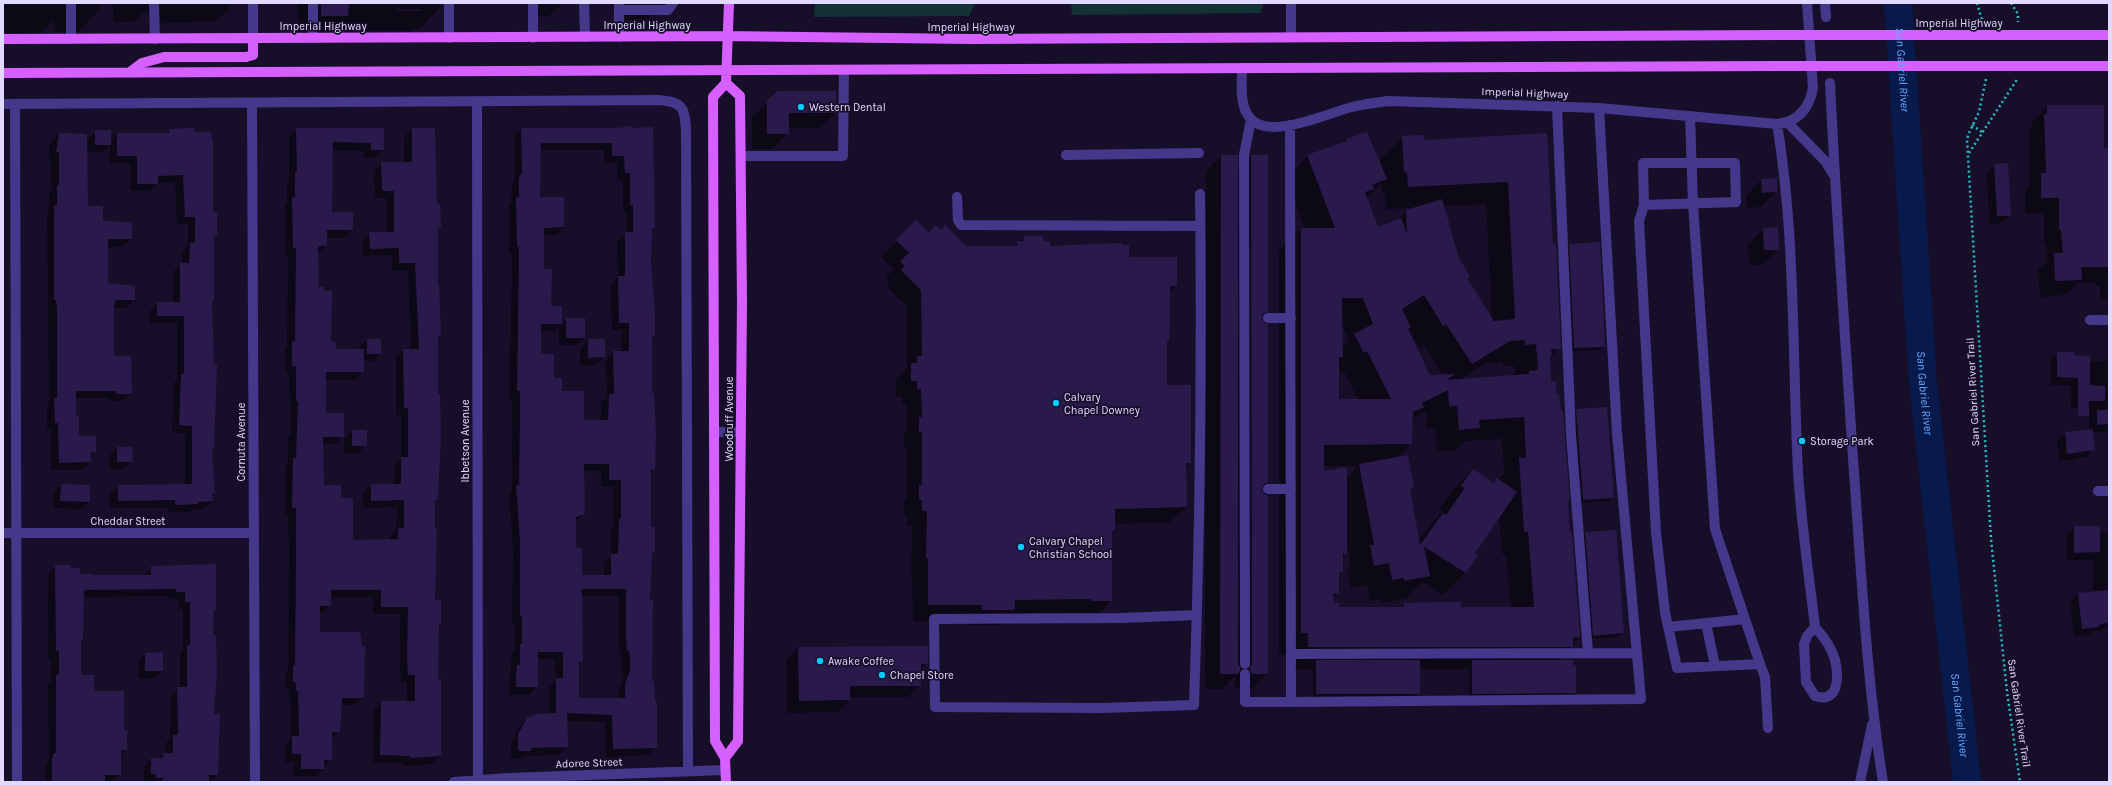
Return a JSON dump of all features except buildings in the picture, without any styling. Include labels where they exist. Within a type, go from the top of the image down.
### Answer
[{"type":"main road","points":[[726,83],[729,3]]},
{"type":"main road","name":"Imperial Highway","points":[[3,39],[727,36],[972,39],[2109,35]]},
{"type":"main road","points":[[130,72],[142,63],[164,57],[246,58],[253,55],[253,38]]},
{"type":"main road","points":[[3,73],[726,68],[844,70],[2109,66]]},
{"type":"main road","name":"Woodruff Avenue","points":[[726,83],[740,96],[741,156],[741,432],[738,741],[725,758],[715,741],[713,97],[726,83]]},
{"type":"main road","points":[[725,758],[726,782]]},
{"type":"street","points":[[70,39],[71,3]]},
{"type":"street","points":[[154,3],[155,39]]},
{"type":"street","points":[[253,3],[253,38]]},
{"type":"street","points":[[313,3],[313,38]]},
{"type":"street","points":[[449,3],[449,38]]},
{"type":"street","points":[[533,3],[533,38]]},
{"type":"street","points":[[584,3],[585,37]]},
{"type":"street","points":[[620,37],[619,6],[668,10],[673,3]]},
{"type":"street","points":[[1291,3],[1291,37]]},
{"type":"street","points":[[1807,3],[1813,88],[1811,101],[1798,118],[1788,123],[1825,161],[1834,176]]},
{"type":"street","points":[[1825,3],[1826,17]]},
{"type":"street","points":[[1242,68],[1243,104],[1251,119],[1244,155],[1245,702],[1641,699],[1617,433],[1599,108]]},
{"type":"street","points":[[741,156],[843,156],[844,70]]},
{"type":"street","points":[[1830,83],[1834,176],[1858,525],[1874,716],[1883,782]]},
{"type":"street","points":[[3,104],[658,100],[672,101],[681,106],[686,117],[688,771]]},
{"type":"street","name":"Imperial Highway","points":[[1251,119],[1256,123],[1270,128],[1290,125],[1354,106],[1388,101],[1599,108],[1777,124],[1788,123]]},
{"type":"street","name":"Ibbetson Avenue","points":[[477,102],[478,780]]},
{"type":"street","name":"Cornuta Avenue","points":[[252,103],[255,782]]},
{"type":"street","points":[[15,104],[17,782]]},
{"type":"street","points":[[1558,106],[1571,434],[1588,653]]},
{"type":"street","points":[[1690,116],[1693,204],[1715,529],[1764,674],[1768,728]]},
{"type":"street","points":[[1777,124],[1785,173],[1791,261],[1798,472],[1815,627],[1826,642],[1835,660],[1836,687],[1833,694],[1826,697],[1815,696],[1806,682],[1804,644],[1807,636],[1815,627]]},
{"type":"street","points":[[1290,125],[1291,702]]},
{"type":"street","points":[[1066,155],[1199,153]]},
{"type":"street","points":[[1644,205],[1736,202],[1735,163],[1643,164],[1644,205],[1639,220],[1656,533],[1665,612],[1678,668],[1760,664]]},
{"type":"street","points":[[1197,615],[1121,618],[934,619],[935,707],[1103,708],[1194,705],[1197,615],[1201,402],[1200,194]]},
{"type":"street","points":[[957,197],[958,220],[961,225],[1200,226]]},
{"type":"street","points":[[1268,318],[1291,318]]},
{"type":"street","points":[[2090,320],[2109,320]]},
{"type":"street","points":[[715,432],[741,432]]},
{"type":"street","points":[[1268,488],[1291,489]]},
{"type":"street","points":[[2098,491],[2109,491]]},
{"type":"street","name":"Cheddar Street","points":[[3,533],[254,533]]},
{"type":"street","points":[[1668,627],[1745,619]]},
{"type":"street","points":[[1706,623],[1715,666]]},
{"type":"street","points":[[1291,654],[1637,653]]},
{"type":"street","points":[[1860,782],[1874,716]]},
{"type":"street","name":"Adoree Street","points":[[454,782],[725,770]]},
{"type":"path","points":[[1977,3],[1983,28]]},
{"type":"path","points":[[2011,3],[2018,14],[2019,35]]},
{"type":"path","points":[[1968,154],[2021,66]]},
{"type":"path","name":"San Gabriel River Trail","points":[[1987,73],[1979,112],[1968,135],[1968,154],[1991,539],[2004,670],[2020,782]]},
{"type":"path","points":[[1972,125],[1982,132]]},
{"type":"green space","points":[[815,3],[975,3],[969,16],[814,17]]},
{"type":"green space","points":[[1071,3],[1264,3],[1260,13],[1072,15]]},
{"type":"waterway","name":"San Gabriel River","points":[[1898,3],[1923,383],[1967,782]]},
{"type":"place","name":"Western Dental","points":[[801,107]]},
{"type":"place","name":"Calvary Chapel Downey","points":[[1056,403]]},
{"type":"place","name":"Storage Park","points":[[1802,441]]},
{"type":"place","name":"Calvary Chapel Christian School","points":[[1021,547]]},
{"type":"place","name":"Awake Coffee","points":[[820,661]]},
{"type":"place","name":"Chapel Store","points":[[882,675]]}]
